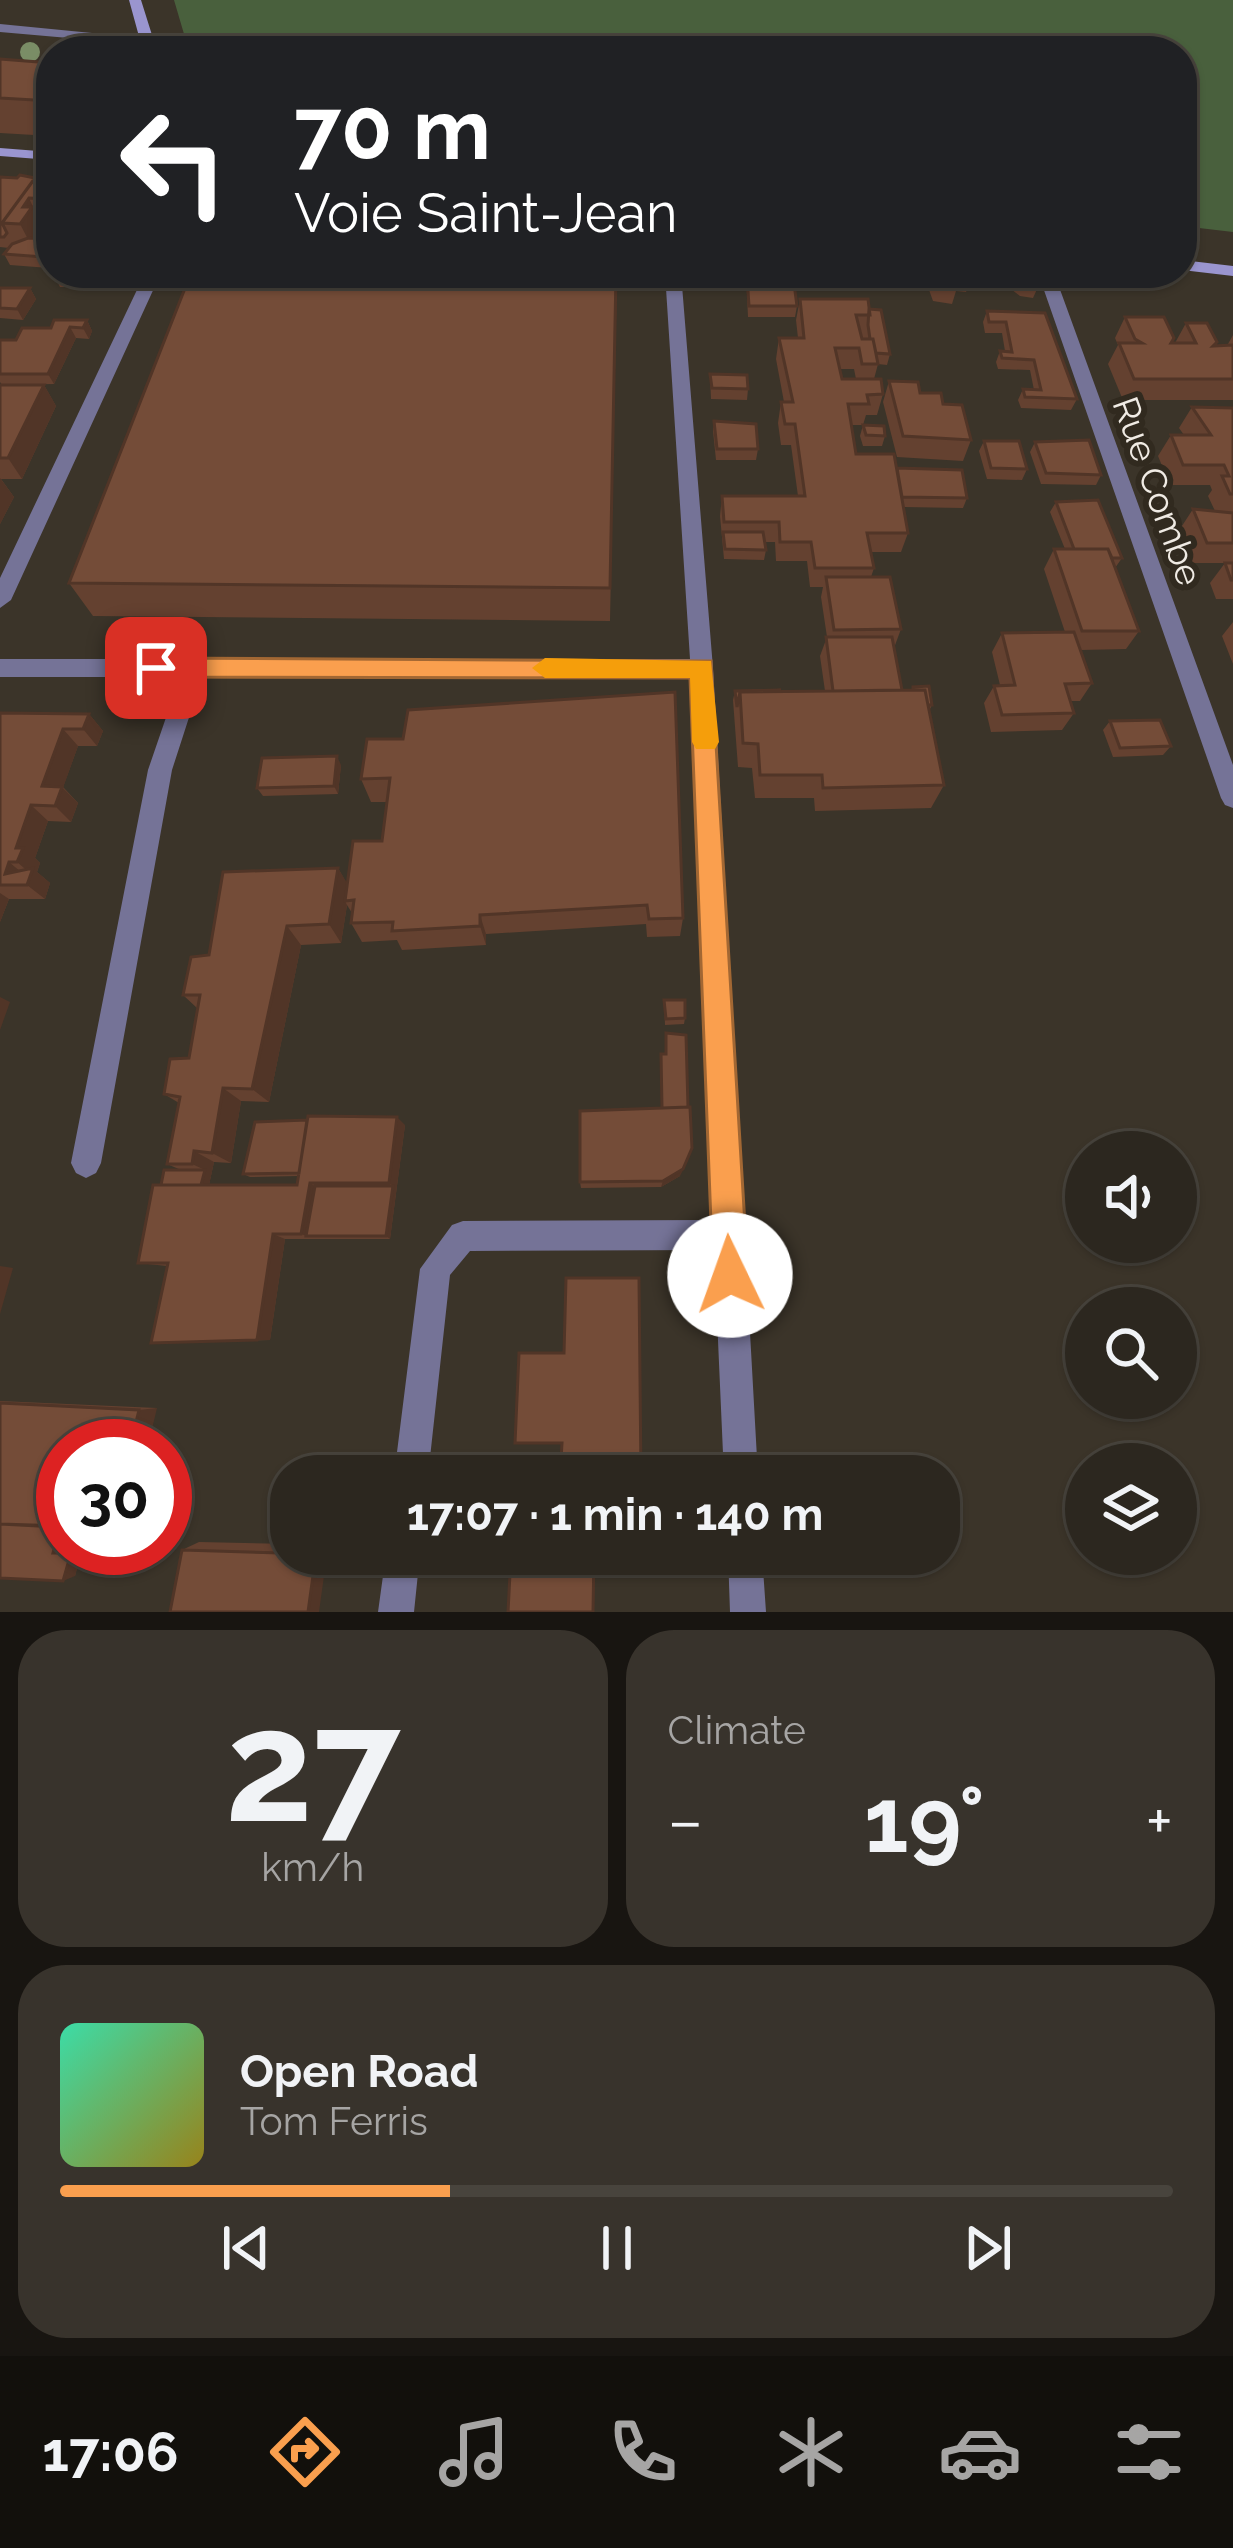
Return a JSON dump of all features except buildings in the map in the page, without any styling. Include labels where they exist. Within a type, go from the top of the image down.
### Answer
[{"type":"street","points":[[135,0],[146,36]]},
{"type":"street","points":[[0,28],[87,36]]},
{"type":"street","points":[[2,154],[36,155]]},
{"type":"street","points":[[1197,267],[1233,271]]},
{"type":"street","points":[[0,600],[146,288]]},
{"type":"street","points":[[674,288],[702,668],[740,1455]]},
{"type":"street","name":"Rue Combe","points":[[1051,288],[1233,798]]},
{"type":"street","points":[[0,668],[702,668]]},
{"type":"street","points":[[86,1163],[160,770],[194,668]]},
{"type":"street","points":[[413,1455],[434,1269],[463,1236],[728,1235]]},
{"type":"street","points":[[396,1612],[400,1575]]},
{"type":"street","points":[[746,1575],[748,1612]]},
{"type":"green space","points":[[174,0],[1233,0],[1233,232],[1197,228],[1197,36],[185,36]]},
{"type":"slow traffic","points":[[545,668],[702,668],[705,742]]},
{"type":"route","points":[[156,668],[702,668],[730,1275]]}]
